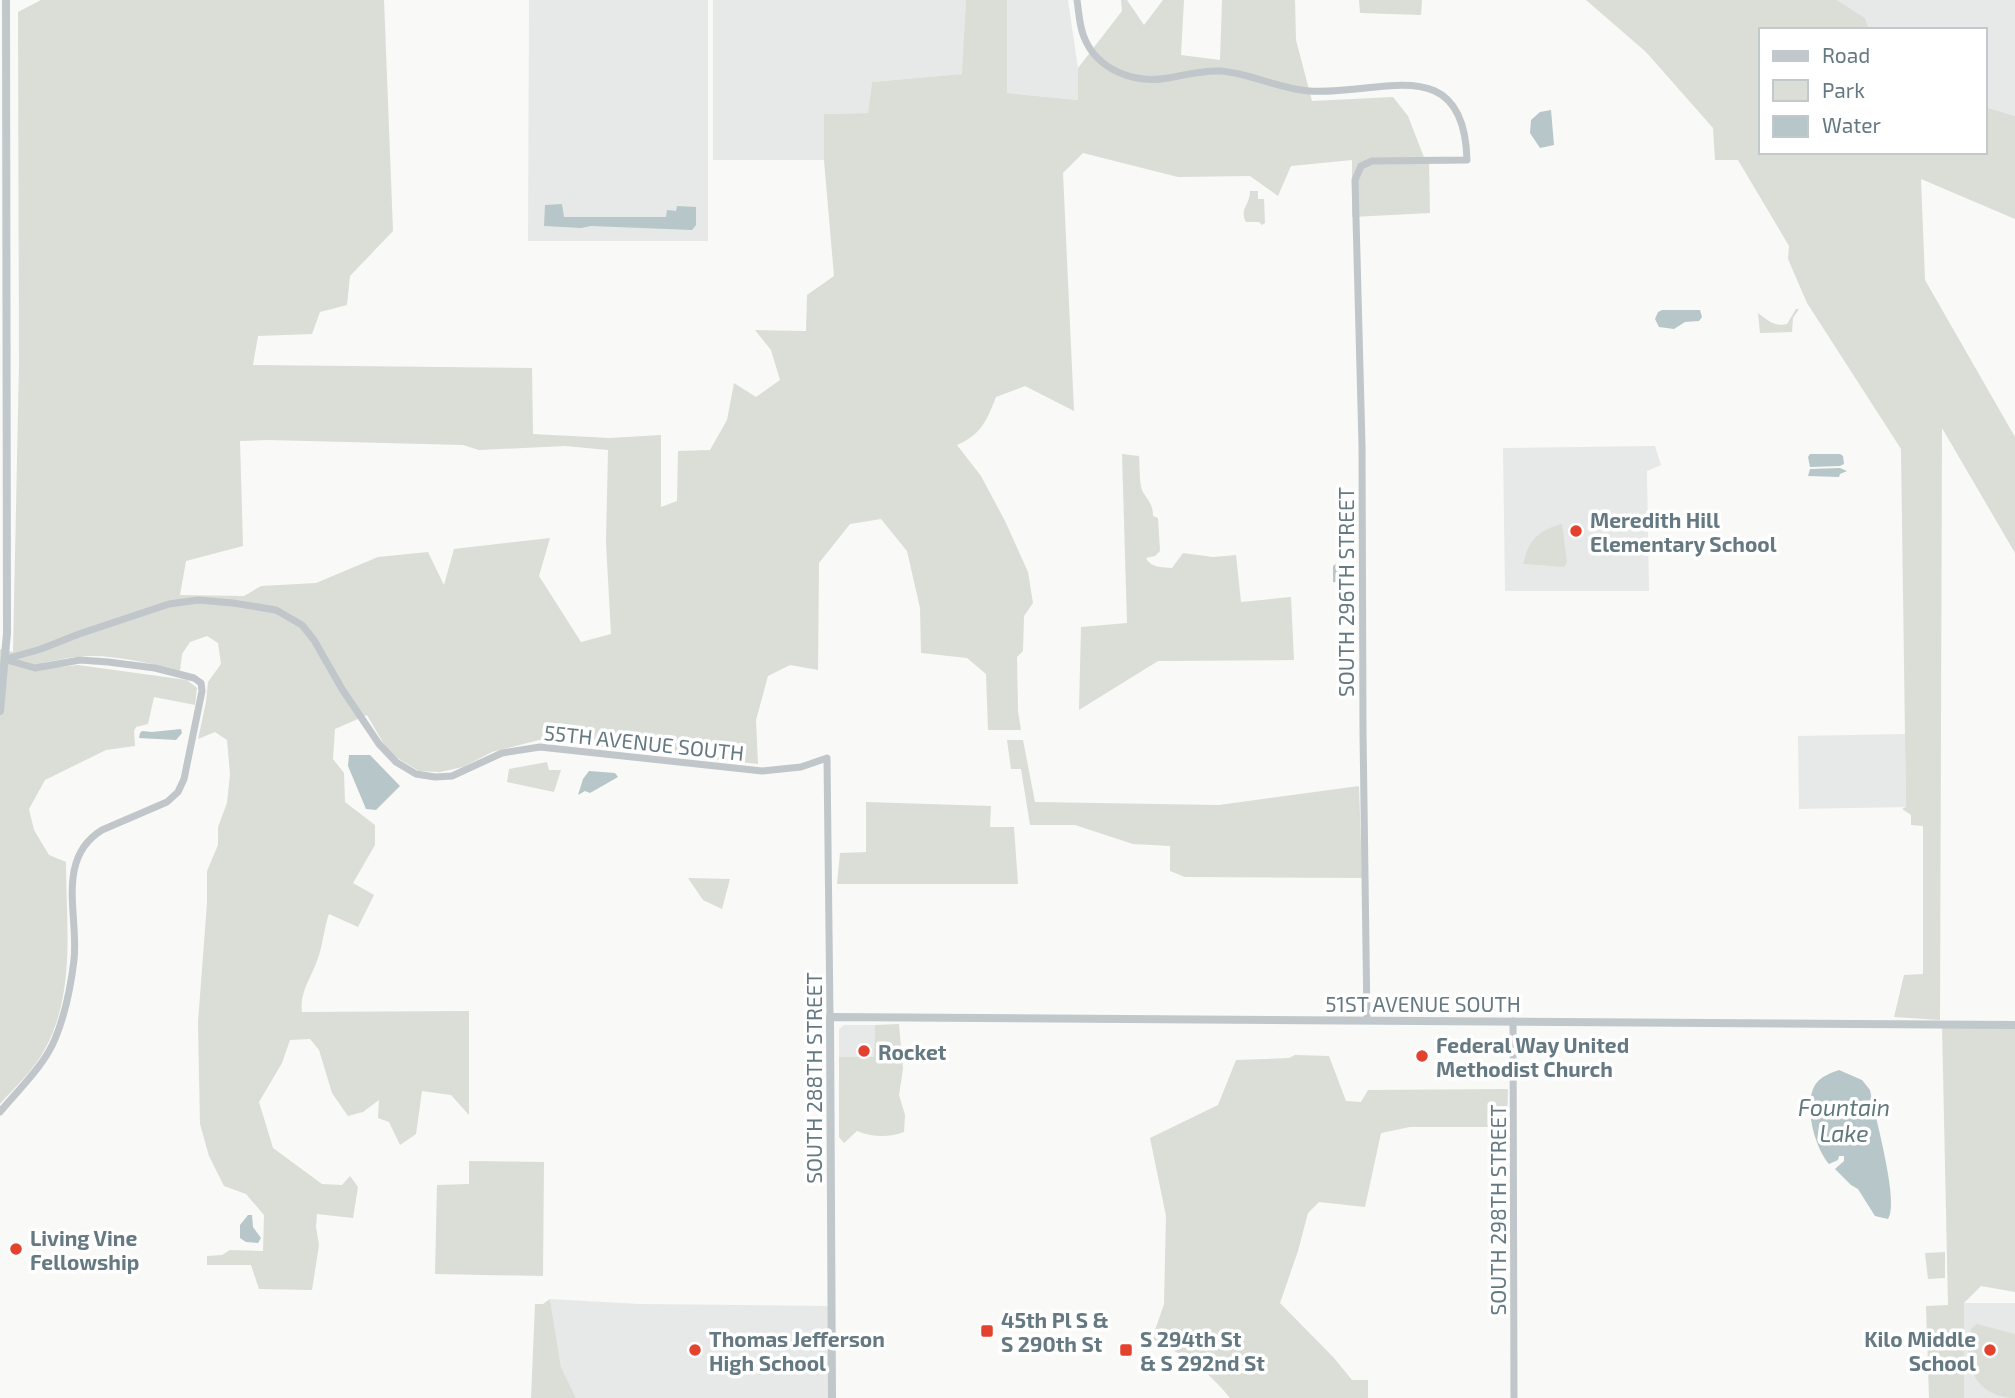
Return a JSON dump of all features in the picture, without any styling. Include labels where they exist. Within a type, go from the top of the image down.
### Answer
[{"type":"main road","points":[[0,711],[6,659],[6,0]]},
{"type":"main road","name":"51ST AVENUE SOUTH","points":[[830,1017],[2015,1025]]},
{"type":"main road","name":"SOUTH 288TH STREET","points":[[830,1017],[832,1398]]},
{"type":"street","name":"SOUTH 296TH STREET","points":[[1077,0],[1083,34],[1089,47],[1098,58],[1121,74],[1146,80],[1219,71],[1297,90],[1321,92],[1411,84],[1427,88],[1452,103],[1465,138],[1467,160],[1380,160],[1361,166],[1356,174],[1362,445],[1367,1020]]},
{"type":"street","name":"55TH AVENUE SOUTH","points":[[6,659],[169,604],[198,600],[233,603],[275,610],[302,625],[379,744],[396,762],[416,774],[452,776],[502,753],[540,747],[762,771],[801,767],[827,758]]},
{"type":"street","points":[[0,1112],[48,1054],[60,1023],[74,959],[72,888],[75,862],[79,853],[91,838],[102,830],[167,802],[178,792],[186,773],[202,691],[201,683],[194,678],[155,668],[80,660],[35,668],[6,659]]},
{"type":"street","name":"SOUTH 288TH STREET","points":[[827,758],[830,1017]]},
{"type":"street","name":"SOUTH 298TH STREET","points":[[1513,1021],[1514,1398]]},
{"type":"shaded area","points":[[529,0],[708,0],[708,241],[528,241]]},
{"type":"shaded area","points":[[713,0],[966,0],[963,74],[872,82],[868,113],[824,114],[824,160],[713,160]]},
{"type":"shaded area","points":[[1007,0],[1068,0],[1078,68],[1078,100],[1007,93]]},
{"type":"shaded area","points":[[1837,0],[2015,0],[2015,116],[1987,108],[1987,28],[1868,28],[1865,18]]},
{"type":"shaded area","name":"Meredith Hill Elementary School","points":[[1655,446],[1661,465],[1647,471],[1649,591],[1505,591],[1503,448]]},
{"type":"shaded area","points":[[1905,734],[1906,807],[1799,809],[1798,736]]},
{"type":"shaded area","points":[[844,1025],[875,1025],[874,1057],[839,1057],[839,1029]]},
{"type":"shaded area","name":"Thomas Jefferson High School","points":[[550,1299],[639,1304],[832,1306],[832,1398],[576,1398],[561,1367]]},
{"type":"shaded area","name":"Kilo Middle School","points":[[1964,1303],[2015,1303],[2015,1398],[1964,1398]]},
{"type":"green space","points":[[41,0],[384,0],[393,231],[350,276],[347,305],[320,312],[312,334],[258,336],[253,365],[532,368],[533,434],[610,438],[661,435],[661,507],[677,501],[678,451],[710,450],[727,420],[734,383],[756,397],[780,380],[771,350],[755,330],[806,331],[807,295],[834,276],[824,160],[824,114],[868,113],[872,82],[962,74],[966,0],[1007,0],[1007,93],[1078,100],[1078,68],[1122,11],[1121,0],[1127,0],[1144,25],[1163,0],[1184,0],[1181,55],[1220,60],[1222,0],[1295,0],[1296,40],[1312,101],[1393,97],[1408,116],[1425,160],[1429,160],[1430,213],[1352,217],[1352,160],[1291,166],[1278,196],[1250,176],[1178,177],[1083,153],[1063,173],[1074,411],[1025,386],[996,397],[978,431],[957,445],[981,476],[1028,572],[1033,603],[1024,616],[1023,651],[1017,657],[1021,730],[988,730],[986,674],[967,658],[921,653],[920,608],[907,551],[881,519],[850,524],[819,563],[818,670],[790,665],[768,676],[756,720],[758,764],[539,740],[492,752],[463,767],[440,772],[419,771],[389,753],[367,715],[335,729],[333,759],[344,773],[345,802],[375,825],[375,845],[353,883],[374,895],[358,927],[329,914],[318,958],[304,991],[302,1012],[469,1011],[469,1115],[451,1095],[422,1091],[416,1134],[400,1145],[389,1122],[378,1118],[379,1100],[363,1112],[348,1116],[332,1093],[319,1050],[310,1039],[290,1040],[282,1063],[259,1102],[273,1148],[322,1184],[342,1185],[350,1176],[358,1187],[353,1218],[317,1214],[319,1245],[312,1290],[259,1289],[251,1265],[207,1265],[207,1256],[222,1255],[230,1250],[263,1251],[264,1215],[246,1194],[224,1186],[209,1156],[200,1124],[198,1022],[207,871],[218,845],[218,827],[227,803],[230,774],[227,740],[215,732],[198,739],[208,682],[221,664],[218,643],[207,636],[190,642],[182,654],[180,671],[101,656],[72,657],[43,663],[60,667],[78,665],[187,680],[197,688],[195,705],[154,697],[148,724],[136,727],[134,731],[135,746],[106,750],[45,780],[29,809],[34,830],[49,855],[66,862],[68,934],[65,981],[55,1027],[41,1057],[0,1104],[0,649],[13,652],[19,364],[18,12]],"holes":[[[240,441],[463,445],[479,450],[565,446],[608,450],[606,543],[611,634],[581,642],[539,576],[550,538],[454,549],[444,585],[428,552],[378,557],[316,583],[261,586],[244,596],[180,595],[186,561],[243,546]]]},
{"type":"green space","points":[[1359,0],[1422,0],[1421,15],[1360,13]]},
{"type":"green space","points":[[1586,0],[1837,0],[1865,18],[1868,28],[1759,28],[1759,154],[1987,154],[1987,108],[2015,116],[2015,219],[1921,179],[1925,280],[2015,437],[2015,553],[1942,428],[1940,1020],[1894,1017],[1904,975],[1923,974],[1923,826],[1911,825],[1911,815],[1902,809],[1906,807],[1901,449],[1807,303],[1788,259],[1789,246],[1738,160],[1715,160],[1713,128],[1646,52]]},
{"type":"green space","points":[[1250,191],[1258,191],[1258,199],[1264,199],[1265,223],[1262,225],[1259,222],[1246,222],[1244,217]]},
{"type":"green space","points":[[1796,309],[1799,309],[1793,318],[1792,332],[1760,333],[1758,313],[1771,322],[1783,325],[1787,324]]},
{"type":"green space","points":[[1122,454],[1139,456],[1142,490],[1151,505],[1153,516],[1158,518],[1160,551],[1155,556],[1146,558],[1148,561],[1157,566],[1172,568],[1183,553],[1213,557],[1236,555],[1241,602],[1291,597],[1294,660],[1158,661],[1079,710],[1081,627],[1127,623]]},
{"type":"green space","points":[[1562,524],[1567,562],[1564,567],[1523,564],[1531,542],[1547,529]]},
{"type":"green space","points":[[1007,740],[1023,740],[1035,802],[1219,805],[1359,786],[1362,878],[1185,877],[1170,871],[1170,846],[1133,844],[1075,825],[1030,825],[1021,769],[1011,769]]},
{"type":"green space","points":[[547,762],[549,770],[561,770],[554,792],[507,782],[509,769]]},
{"type":"green space","points":[[866,802],[991,806],[990,827],[1014,827],[1018,884],[837,884],[840,853],[866,852]]},
{"type":"green space","points":[[688,878],[730,879],[722,909],[703,900]]},
{"type":"green space","points":[[899,1024],[903,1069],[899,1095],[905,1115],[904,1132],[880,1136],[857,1131],[844,1143],[839,1137],[839,1057],[874,1057],[875,1025]]},
{"type":"green space","points":[[1942,1024],[2015,1025],[2015,1292],[1981,1286],[1964,1303],[1964,1398],[1929,1398],[1926,1306],[1948,1305]]},
{"type":"green space","points":[[1295,1055],[1329,1056],[1346,1101],[1361,1102],[1368,1090],[1508,1089],[1507,1127],[1410,1127],[1381,1133],[1365,1207],[1319,1202],[1308,1213],[1280,1303],[1352,1380],[1368,1380],[1368,1398],[1230,1398],[1213,1379],[1194,1364],[1152,1339],[1164,1304],[1166,1216],[1150,1138],[1218,1105],[1236,1060],[1289,1058]]},
{"type":"green space","points":[[469,1161],[544,1162],[543,1276],[435,1274],[437,1185],[469,1184]]},
{"type":"green space","points":[[1945,1252],[1945,1278],[1928,1279],[1925,1253]]},
{"type":"green space","points":[[550,1299],[561,1367],[576,1398],[531,1398],[535,1304],[543,1304]]},
{"type":"green space","points":[[1977,1324],[2015,1334],[2015,1398],[1990,1392],[1975,1376],[1970,1366],[1968,1342],[1971,1329]]},
{"type":"water","points":[[1551,110],[1554,145],[1540,148],[1530,133],[1531,120],[1540,112]]},
{"type":"water","points":[[562,204],[564,217],[666,217],[667,210],[676,211],[677,206],[696,207],[696,225],[692,230],[544,226],[545,205]]},
{"type":"water","points":[[1662,310],[1700,310],[1702,317],[1699,321],[1685,322],[1674,329],[1659,327],[1655,319]]},
{"type":"water","points":[[1810,454],[1840,454],[1844,464],[1810,467]]},
{"type":"water","points":[[1840,468],[1847,471],[1839,477],[1808,476],[1810,469]]},
{"type":"water","points":[[1337,563],[1350,563],[1342,572],[1351,575],[1350,584],[1333,582],[1333,566]]},
{"type":"water","points":[[181,729],[182,733],[176,740],[139,738],[142,731]]},
{"type":"water","points":[[349,755],[370,755],[400,786],[376,810],[366,809],[348,766]]},
{"type":"water","points":[[589,771],[615,773],[618,777],[590,793],[585,791],[578,795],[583,779]]},
{"type":"water","name":"Fountain Lake","points":[[1839,1070],[1862,1080],[1870,1090],[1889,1177],[1891,1210],[1888,1219],[1875,1216],[1858,1189],[1835,1169],[1844,1161],[1844,1156],[1839,1156],[1838,1160],[1829,1164],[1815,1137],[1810,1115],[1812,1093],[1820,1080]]},
{"type":"water","points":[[248,1215],[252,1215],[253,1227],[261,1238],[258,1243],[246,1242],[240,1238],[240,1225]]},
{"type":"place","name":"Meredith Hill Elementary School","points":[[1576,531]]},
{"type":"place","name":"Rocket","points":[[864,1051]]},
{"type":"place","name":"Federal Way United Methodist Church","points":[[1422,1056]]},
{"type":"place","name":"Living Vine Fellowship","points":[[16,1249]]},
{"type":"place","name":"45th Pl S & S 290th St","points":[[987,1331]]},
{"type":"place","name":"Thomas Jefferson High School","points":[[695,1350]]},
{"type":"place","name":"S 294th St & S 292nd St","points":[[1126,1350]]},
{"type":"place","name":"Kilo Middle School","points":[[1990,1350]]}]
